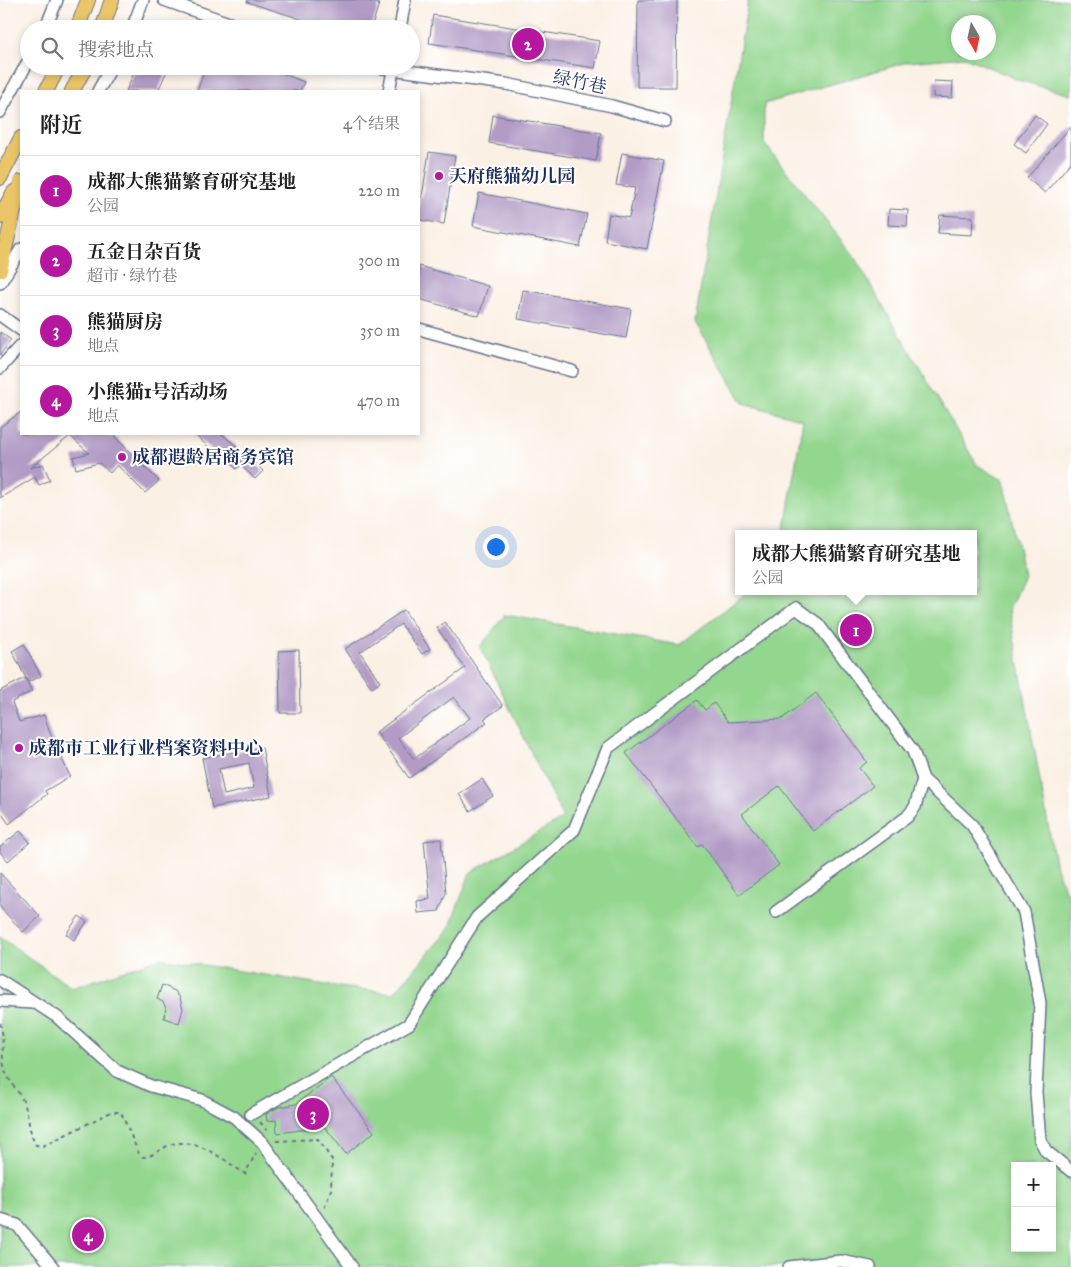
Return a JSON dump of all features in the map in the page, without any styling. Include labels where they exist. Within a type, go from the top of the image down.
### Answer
[{"type":"main road","points":[[80,20],[88,0]]},
{"type":"main road","points":[[105,20],[112,0]]},
{"type":"main road","points":[[47,90],[54,75]]},
{"type":"main road","points":[[73,90],[81,75]]},
{"type":"main road","points":[[0,178],[20,140]]},
{"type":"main road","points":[[0,217],[20,183]]},
{"type":"main road","points":[[0,270],[20,185]]},
{"type":"street","points":[[49,20],[57,0]]},
{"type":"street","points":[[135,20],[143,0]]},
{"type":"street","points":[[164,0],[221,20]]},
{"type":"street","points":[[402,20],[405,0]]},
{"type":"street","name":"绿竹巷","points":[[420,72],[506,84],[612,106],[665,121]]},
{"type":"street","points":[[0,112],[21,75]]},
{"type":"street","points":[[99,90],[107,75]]},
{"type":"street","points":[[389,90],[393,75]]},
{"type":"street","points":[[0,283],[20,250]]},
{"type":"street","points":[[0,315],[20,329]]},
{"type":"street","points":[[420,329],[572,371]]},
{"type":"street","points":[[0,368],[20,346]]},
{"type":"street","points":[[251,1114],[409,1024],[477,917],[574,830],[608,748],[796,608],[818,624],[913,751],[923,779],[972,825],[1024,912],[1040,1003],[1040,1032],[1036,1054],[1037,1124],[1040,1140],[1046,1151],[1071,1172]]},
{"type":"street","points":[[776,912],[907,817],[915,807],[923,779]]},
{"type":"street","points":[[0,980],[57,1017],[117,1070],[151,1086],[202,1100],[234,1117],[262,1142],[352,1267]]},
{"type":"street","points":[[0,1002],[33,1003]]},
{"type":"street","points":[[0,1220],[17,1225],[53,1267]]},
{"type":"street","points":[[789,1267],[841,1261],[870,1267]]},
{"type":"path","points":[[0,1023],[3,1031],[2,1063],[5,1074],[22,1098],[28,1116],[30,1135],[36,1145],[43,1146],[111,1112],[121,1112],[138,1152],[143,1157],[151,1156],[166,1146],[179,1143],[205,1148],[245,1174],[262,1142]]},
{"type":"path","points":[[251,1114],[278,1143],[318,1139],[332,1160],[331,1190],[320,1223]]},
{"type":"green space","points":[[748,0],[1071,0],[1071,95],[1021,81],[972,60],[996,60],[996,15],[951,15],[951,58],[907,62],[764,104],[764,143],[853,255],[977,465],[1003,480],[1024,575],[1009,610],[1056,868],[1071,903],[1071,1267],[0,1267],[0,937],[72,988],[160,958],[339,987],[394,993],[449,929],[470,873],[563,818],[480,647],[505,615],[679,645],[744,595],[977,595],[977,530],[785,530],[803,420],[743,403],[695,322]]},
{"type":"building","points":[[248,0],[364,0],[379,4],[374,20],[304,20],[247,2]]},
{"type":"building","points":[[638,0],[677,0],[676,87],[637,87]]},
{"type":"building","points":[[433,15],[600,41],[595,68],[429,43]]},
{"type":"building","points":[[133,75],[165,75],[158,90],[126,90]]},
{"type":"building","points":[[203,75],[286,75],[304,82],[300,90],[197,90]]},
{"type":"building","points":[[934,81],[953,82],[952,98],[933,97]]},
{"type":"building","points":[[493,115],[601,133],[596,161],[489,143]]},
{"type":"building","points":[[1035,115],[1047,124],[1026,153],[1014,144]]},
{"type":"building","points":[[1071,126],[1071,162],[1045,193],[1027,178]]},
{"type":"building","name":"天府熊猫幼儿园","points":[[429,152],[455,156],[444,224],[420,220],[420,196],[422,197]]},
{"type":"building","points":[[622,153],[664,161],[647,249],[605,241],[609,214],[629,218],[635,188],[616,185]]},
{"type":"building","points":[[479,193],[587,214],[580,247],[473,226]]},
{"type":"building","points":[[889,209],[908,210],[907,226],[888,225]]},
{"type":"building","points":[[940,215],[973,217],[972,235],[938,233]]},
{"type":"building","points":[[420,266],[488,286],[479,316],[420,299]]},
{"type":"building","points":[[523,290],[631,309],[626,338],[518,319]]},
{"type":"building","points":[[0,332],[11,340],[0,355]]},
{"type":"building","points":[[20,413],[20,435],[113,435],[159,481],[145,493],[117,465],[110,473],[99,463],[76,469],[73,457],[89,453],[70,436],[30,468],[43,464],[50,480],[39,485],[35,477],[0,498],[0,427]]},
{"type":"building","points":[[195,435],[223,435],[236,446],[246,462],[236,469],[227,456],[223,460]]},
{"type":"building","points":[[251,459],[263,471],[255,479],[243,467]]},
{"type":"building","points":[[404,610],[430,649],[422,654],[401,624],[360,652],[380,682],[372,688],[345,649]]},
{"type":"building","points":[[445,622],[503,706],[484,719],[487,722],[409,778],[376,732],[465,668],[437,628]],"holes":[[[454,697],[470,718],[414,759],[398,738]]]},
{"type":"building","points":[[24,644],[41,676],[28,682],[12,651]]},
{"type":"building","points":[[299,650],[300,713],[280,713],[279,651]]},
{"type":"building","points":[[25,678],[32,691],[12,702],[19,722],[44,715],[50,733],[70,776],[45,791],[47,794],[9,824],[0,811],[0,691]]},
{"type":"building","points":[[816,693],[867,762],[859,768],[873,786],[813,831],[779,786],[742,814],[779,865],[739,895],[702,844],[698,847],[626,753],[697,700],[705,710],[714,703],[728,722],[782,719]]},
{"type":"building","points":[[262,747],[271,796],[212,808],[202,758]],"holes":[[[249,763],[254,788],[224,795],[219,769]]]},
{"type":"building","points":[[482,779],[493,796],[470,811],[459,794]]},
{"type":"building","points":[[20,831],[30,842],[8,861],[0,852],[0,847]]},
{"type":"building","points":[[441,839],[446,893],[439,911],[418,913],[417,901],[430,899],[424,841]]},
{"type":"building","points":[[0,873],[40,916],[23,932],[0,907]]},
{"type":"building","points":[[79,916],[87,922],[74,940],[66,934]]},
{"type":"building","points":[[162,985],[175,991],[180,998],[183,1009],[179,1023],[164,1018],[166,1008],[163,1002],[157,999]]},
{"type":"building","points":[[331,1077],[374,1132],[346,1154],[325,1127],[277,1133],[276,1120],[267,1121],[266,1114],[279,1107],[296,1104]]},
{"type":"place","name":"五金日杂百货","points":[[528,44]]},
{"type":"place","name":"天府熊猫幼儿园","points":[[439,176]]},
{"type":"place","name":"成都遐龄居商务宾馆","points":[[122,457]]},
{"type":"place","name":"成都大熊猫繁育研究基地","points":[[856,630]]},
{"type":"place","name":"成都市工业行业档案资料中心","points":[[19,748]]},
{"type":"place","name":"熊猫厨房","points":[[313,1114]]},
{"type":"place","name":"小熊猫1号活动场","points":[[88,1235]]}]
